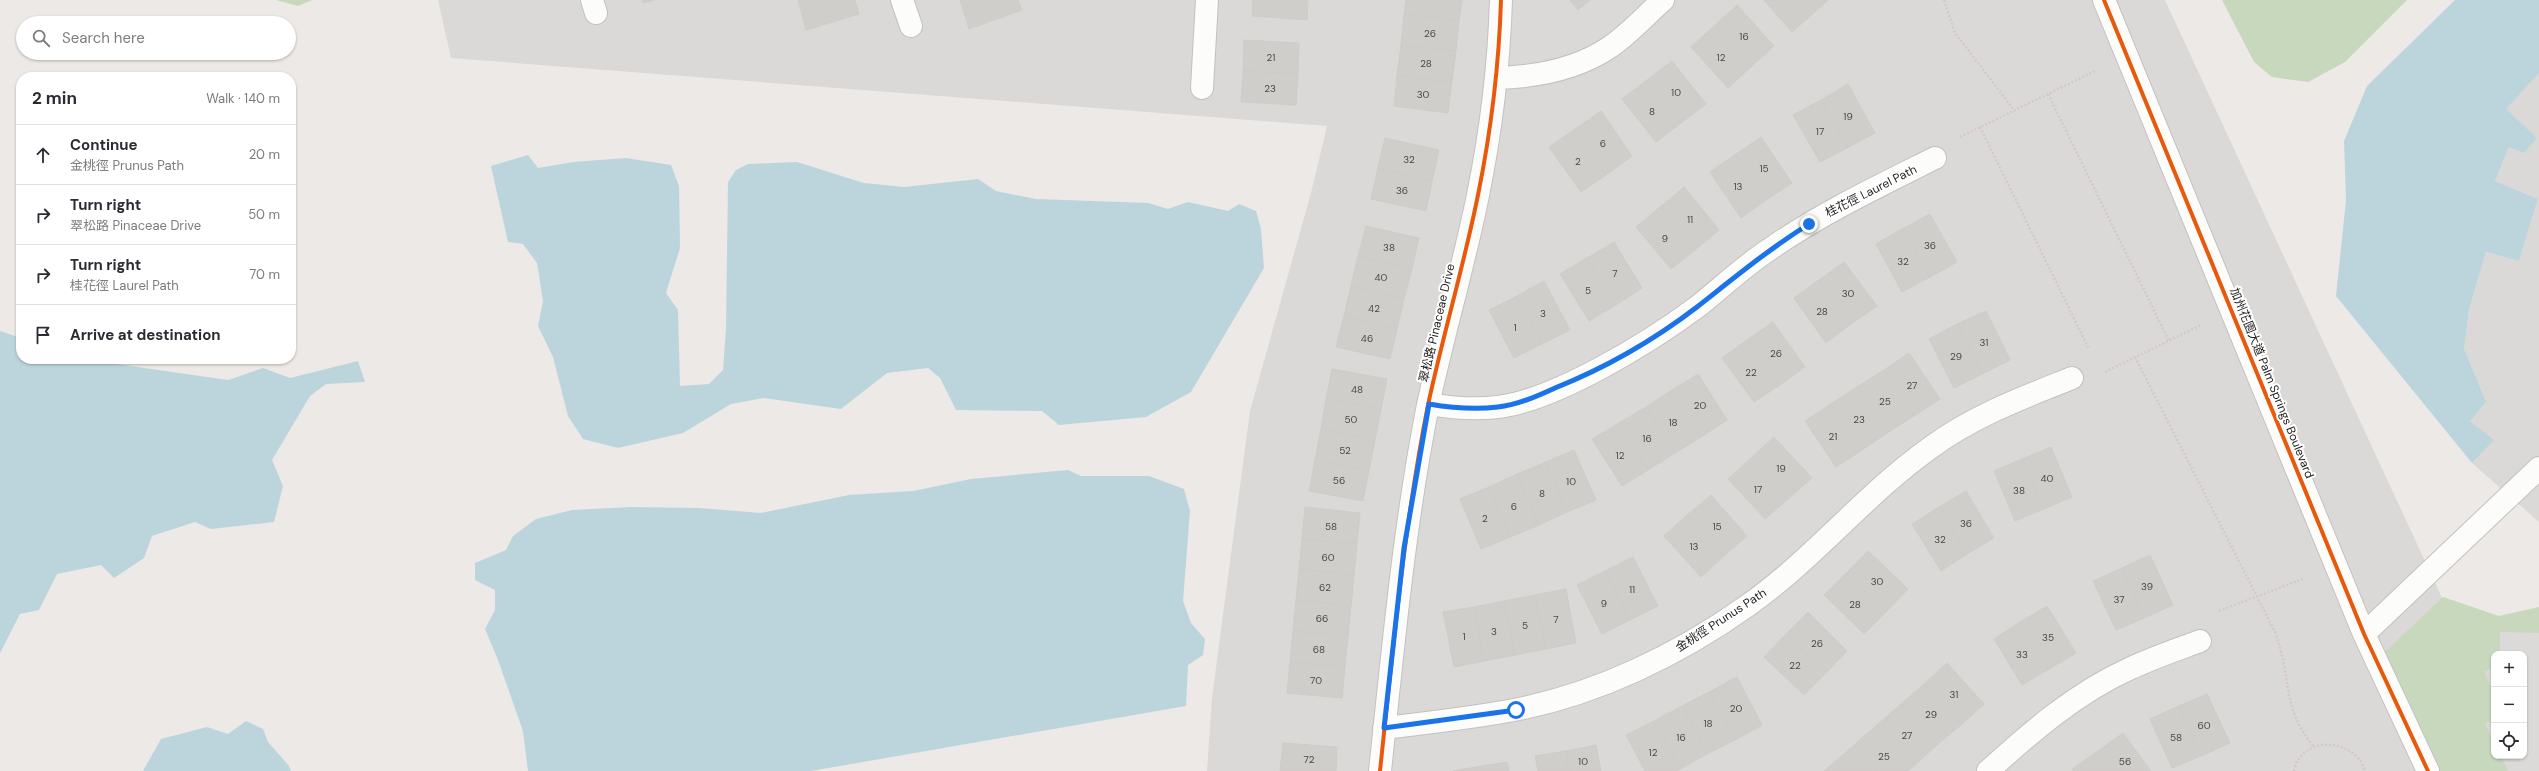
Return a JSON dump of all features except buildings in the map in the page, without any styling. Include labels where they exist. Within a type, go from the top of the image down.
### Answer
[{"type":"street","points":[[902,0],[911,26]]},
{"type":"street","points":[[1202,88],[1207,0]]},
{"type":"street","name":"翠松路 Pinaceae Drive","points":[[1380,771],[1404,548],[1429,404],[1478,195],[1496,78],[1501,0]]},
{"type":"street","points":[[1496,78],[1541,74],[1589,58],[1611,47],[1664,0]]},
{"type":"street","name":"加州花園大道 Palm Springs Boulevard","points":[[2104,0],[2364,634],[2428,771]]},
{"type":"street","name":"桂花徑 Laurel Path","points":[[1429,404],[1478,409],[1499,407],[1521,402],[1572,382],[1621,357],[1659,332],[1696,307],[1769,249],[1809,224],[1935,158]]},
{"type":"street","name":"金桃徑 Prunus Path","points":[[1384,728],[1516,710],[1565,697],[1614,680],[1660,659],[1711,630],[1783,578],[1898,473],[1930,448],[2000,406],[2072,378]]},
{"type":"street","points":[[2364,634],[2539,468]]},
{"type":"street","points":[[1988,771],[2026,736],[2092,688],[2129,669],[2200,641]]},
{"type":"path","points":[[1944,0],[1955,33],[2014,110]]},
{"type":"path","points":[[1956,139],[2102,68]]},
{"type":"path","points":[[2048,94],[2169,341]]},
{"type":"path","points":[[1980,127],[2092,355]]},
{"type":"path","points":[[2100,374],[2207,322]]},
{"type":"path","points":[[2135,357],[2257,597],[2282,651],[2290,706],[2296,723],[2314,747]]},
{"type":"path","points":[[2219,611],[2311,575]]},
{"type":"path","points":[[2294,771],[2302,756],[2314,747],[2327,743],[2342,745],[2354,752],[2363,764],[2365,771]]},
{"type":"shaded area","points":[[438,0],[2165,0],[2455,626],[2539,610],[2539,771],[1207,771],[1212,698],[1250,411],[1311,193],[1327,126],[451,58]]},
{"type":"shaded area","points":[[2539,73],[2539,522],[2472,463],[2493,440],[2470,421],[2464,349],[2469,310],[2486,252],[2519,261],[2538,199],[2495,181],[2509,147],[2505,109]]},
{"type":"shaded area","points":[[2500,632],[2539,633],[2539,771],[2508,771],[2502,759],[2527,759],[2527,651],[2500,651]]},
{"type":"shaded area","points":[[2491,721],[2491,737],[2485,724]]},
{"type":"green space","points":[[276,0],[312,0],[298,6]]},
{"type":"green space","points":[[2222,0],[2407,0],[2345,62],[2308,82],[2272,77],[2254,62]]},
{"type":"green space","points":[[2443,597],[2499,616],[2539,607],[2539,655],[2527,655],[2527,651],[2491,651],[2491,669],[2484,671],[2491,687],[2491,759],[2527,759],[2539,771],[2435,771],[2375,661]]},
{"type":"water","points":[[2455,0],[2539,0],[2539,73],[2506,109],[2537,138],[2524,153],[2509,147],[2495,181],[2538,199],[2519,261],[2486,252],[2469,310],[2464,349],[2486,402],[2470,421],[2494,440],[2472,463],[2336,296],[2346,200],[2344,141],[2367,86]]},
{"type":"water","points":[[528,155],[538,168],[573,162],[626,158],[671,165],[679,186],[680,248],[666,293],[678,310],[680,386],[709,384],[723,370],[726,328],[728,182],[736,170],[748,164],[797,162],[864,183],[904,187],[978,179],[996,191],[1036,199],[1148,203],[1168,209],[1188,202],[1228,211],[1239,204],[1256,211],[1261,229],[1264,268],[1191,392],[1146,417],[1059,425],[1042,411],[956,410],[940,378],[928,368],[887,373],[841,409],[764,398],[731,404],[683,433],[618,448],[583,439],[568,416],[553,357],[538,326],[543,301],[537,263],[523,244],[508,242],[491,166]]},
{"type":"water","points":[[0,331],[16,336],[16,364],[117,364],[228,380],[263,368],[290,378],[358,361],[365,382],[326,384],[310,396],[272,460],[283,486],[274,522],[211,529],[195,522],[152,536],[144,558],[114,578],[101,565],[57,574],[39,610],[20,614],[0,653]]},
{"type":"water","points":[[1068,470],[1081,476],[1149,476],[1184,489],[1190,511],[1183,601],[1191,623],[1205,639],[1203,655],[1188,665],[1186,706],[811,771],[528,771],[523,731],[498,660],[485,629],[495,610],[495,590],[475,580],[475,563],[506,550],[513,536],[536,519],[572,510],[631,507],[699,508],[761,513],[849,495],[913,491],[971,479]]},
{"type":"water","points":[[246,721],[263,729],[268,742],[289,766],[291,771],[143,771],[161,739],[207,727],[228,734]]},
{"type":"cycle path","points":[[1380,771],[1400,588],[1412,496],[1428,405],[1483,171],[1496,73],[1501,0]]},
{"type":"cycle path","points":[[2104,0],[2364,634],[2428,771]]},
{"type":"route","points":[[1516,710],[1384,728],[1404,548],[1415,476],[1429,404],[1453,408],[1478,409],[1499,407],[1521,402],[1572,382],[1621,357],[1659,332],[1696,307],[1769,249],[1809,224]]}]
